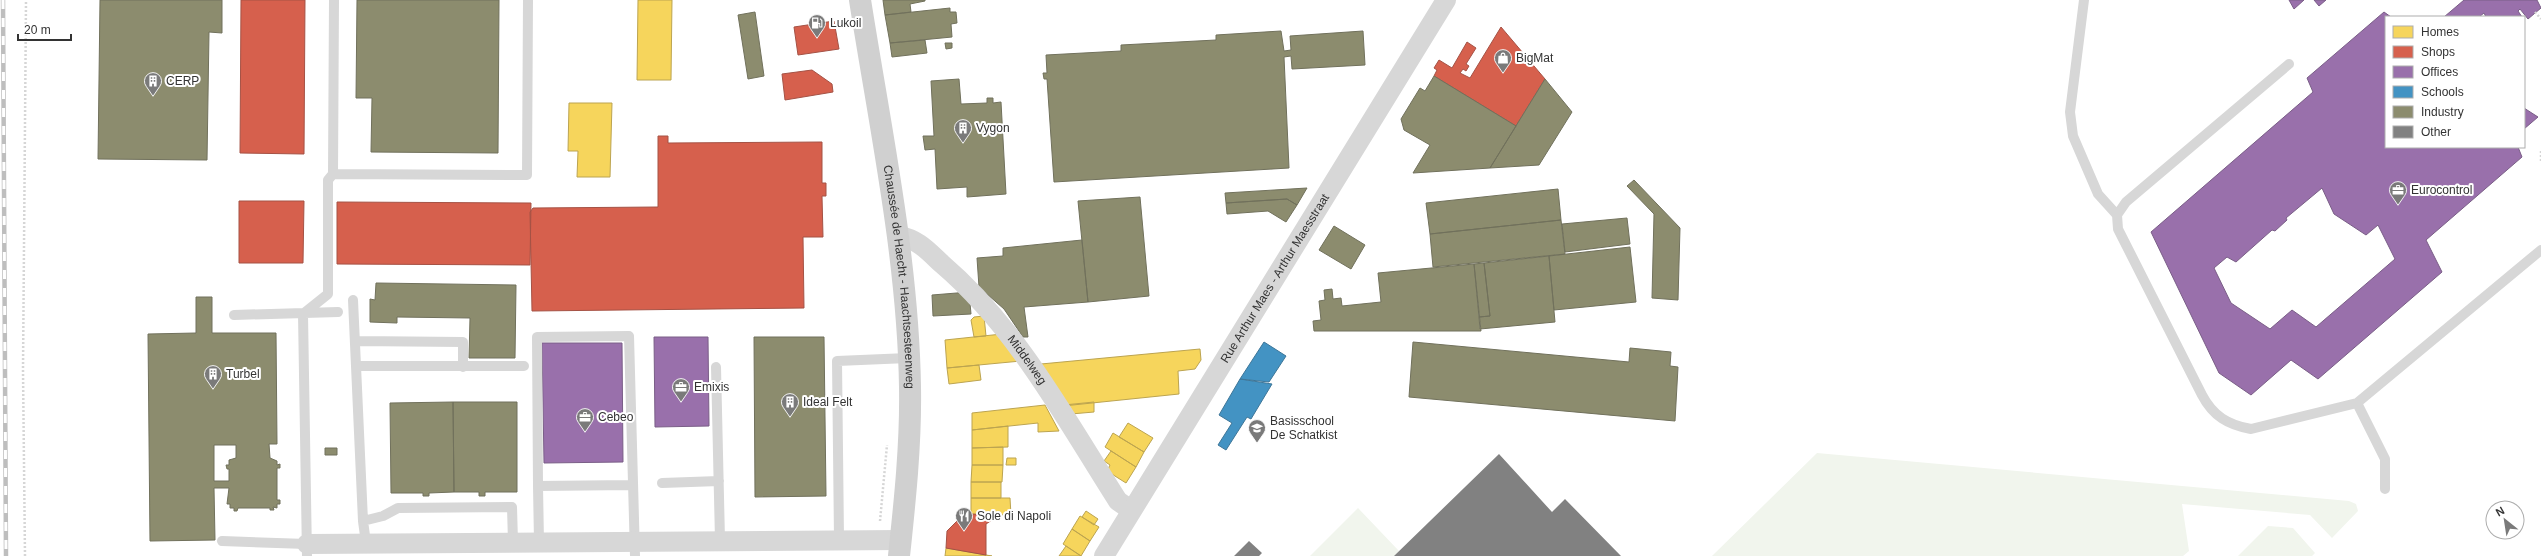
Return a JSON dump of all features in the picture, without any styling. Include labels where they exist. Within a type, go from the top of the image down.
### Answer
[{"type":"main road","name":"Chaussée de Haecht - Haachtsesteenweg","points":[[860,0],[897,235],[905,298],[909,427],[900,548]]},
{"type":"street","name":"Rue Arthur Maes - Arthur Maesstraat","points":[[1104,556],[1446,0]]},
{"type":"street","name":"Middelweg","points":[[897,235],[914,239],[958,277],[1015,340],[1118,501],[1131,510]]},
{"type":"street","points":[[307,550],[333,550],[366,543],[408,549],[472,549],[513,542],[539,542],[635,548],[720,540],[839,539],[878,540],[900,548]]},
{"type":"lane","points":[[303,314],[328,294],[328,180],[333,174],[334,0]]},
{"type":"lane","points":[[333,174],[527,175],[528,0]]},
{"type":"lane","points":[[2084,0],[2070,112],[2073,136],[2098,194],[2117,215],[2118,229],[2207,405],[2219,417],[2237,426],[2251,429],[2357,402],[2541,250]]},
{"type":"lane","points":[[2117,215],[2126,202],[2290,64]]},
{"type":"lane","points":[[353,300],[363,522],[366,543]]},
{"type":"lane","points":[[234,315],[338,312]]},
{"type":"lane","points":[[222,541],[307,550],[303,314]]},
{"type":"lane","points":[[539,542],[537,337],[629,336],[632,485],[635,548]]},
{"type":"lane","points":[[355,341],[463,342],[463,367]]},
{"type":"lane","points":[[839,539],[837,360],[908,358]]},
{"type":"lane","points":[[356,366],[524,366]]},
{"type":"lane","points":[[716,367],[720,481],[720,540]]},
{"type":"lane","points":[[2357,402],[2384,459],[2385,489]]},
{"type":"lane","points":[[662,483],[720,481]]},
{"type":"lane","points":[[538,486],[632,485]]},
{"type":"lane","points":[[363,522],[383,516],[398,508],[512,507],[513,542]]},
{"type":"path","points":[[25,556],[23,362],[26,0]]},
{"type":"path","points":[[2536,12],[2541,20]]},
{"type":"path","points":[[2541,151],[2541,162]]},
{"type":"path","points":[[878,540],[887,442]]},
{"type":"shaded area","points":[[1817,453],[2349,501],[2356,504],[2358,511],[2332,538],[2310,515],[2182,504],[2189,551],[2183,556],[1712,556]]},
{"type":"shaded area","points":[[1358,508],[1399,551],[1394,556],[1310,556]]},
{"type":"shaded area","points":[[2268,526],[2293,528],[2315,553],[2312,556],[2238,556]]},
{"type":"building: Homes","points":[[638,0],[672,0],[671,80],[637,80]]},
{"type":"building: Homes","points":[[569,103],[612,103],[610,177],[577,177],[578,151],[568,151]]},
{"type":"building: Homes","points":[[984,316],[986,336],[974,337],[971,320],[974,317]]},
{"type":"building: Homes","points":[[1002,334],[1021,361],[947,368],[945,340]]},
{"type":"building: Homes","points":[[1200,349],[1201,360],[1195,369],[1178,371],[1179,394],[1063,406],[1041,364]]},
{"type":"building: Homes","points":[[979,365],[981,380],[949,384],[947,368]]},
{"type":"building: Homes","points":[[1094,402],[1094,412],[1071,414],[1064,405]]},
{"type":"building: Homes","points":[[1045,405],[1059,431],[1038,432],[1038,423],[972,430],[972,413]]},
{"type":"building: Homes","points":[[1128,423],[1153,438],[1144,452],[1119,437]]},
{"type":"building: Homes","points":[[1008,426],[1008,447],[972,448],[972,430]]},
{"type":"building: Homes","points":[[1113,433],[1144,452],[1136,467],[1105,447]]},
{"type":"building: Homes","points":[[1003,447],[1003,465],[972,465],[972,448]]},
{"type":"building: Homes","points":[[1111,451],[1136,467],[1126,483],[1107,471],[1110,465],[1104,461]]},
{"type":"building: Homes","points":[[1007,458],[1016,458],[1016,465],[1006,465]]},
{"type":"building: Homes","points":[[972,465],[1003,465],[1002,482],[971,482]]},
{"type":"building: Homes","points":[[971,482],[1001,482],[1001,498],[971,498]]},
{"type":"building: Homes","points":[[971,498],[1010,498],[1011,515],[971,514]]},
{"type":"building: Homes","points":[[1086,511],[1098,519],[1094,525],[1082,517]]},
{"type":"building: Homes","points":[[1080,516],[1099,527],[1090,541],[1072,529]]},
{"type":"building: Homes","points":[[1072,529],[1090,541],[1081,556],[1063,544]]},
{"type":"building: Homes","points":[[1066,546],[1081,556],[1059,556]]},
{"type":"building: Homes","points":[[946,548],[986,555],[992,556],[945,556]]},
{"type":"building: Shops","points":[[241,0],[305,0],[304,154],[240,153]]},
{"type":"building: Shops","points":[[834,21],[839,49],[798,55],[794,27]]},
{"type":"building: Shops","points":[[1501,27],[1545,79],[1516,126],[1434,76],[1437,70],[1434,68],[1439,60],[1452,68],[1467,42],[1476,48],[1466,64],[1469,66],[1466,71],[1463,69],[1460,73],[1470,78]]},
{"type":"building: Shops","points":[[812,70],[832,84],[833,92],[785,100],[782,74]]},
{"type":"building: Shops","points":[[658,136],[668,136],[668,143],[822,142],[822,183],[826,183],[826,196],[822,196],[823,237],[803,237],[804,308],[532,311],[530,212],[533,208],[658,207]]},
{"type":"building: Shops","points":[[239,201],[304,201],[303,263],[239,263]]},
{"type":"building: Shops","points":[[337,202],[531,203],[530,265],[337,264]]},
{"type":"building: Shops","points":[[971,514],[998,516],[986,524],[986,555],[946,548],[947,531],[959,519],[961,521]]},
{"type":"building: Offices","points":[[2289,0],[2304,0],[2294,9]]},
{"type":"building: Offices","points":[[2314,0],[2326,0],[2319,6]]},
{"type":"building: Offices","points":[[2464,0],[2537,0],[2541,8],[2528,19],[2520,9],[2518,11],[2521,16],[2486,16],[2484,13],[2480,16],[2445,16]]},
{"type":"building: Offices","name":"Eurocontrol","points":[[2384,12],[2390,16],[2385,16],[2385,148],[2518,148],[2522,157],[2426,240],[2442,272],[2318,379],[2291,360],[2251,395],[2219,373],[2151,232],[2313,92],[2307,78]],"holes":[[[2322,188],[2334,214],[2366,235],[2378,225],[2395,259],[2316,327],[2292,310],[2270,329],[2231,303],[2214,268],[2227,257],[2236,262],[2272,230],[2275,231],[2287,220],[2286,218]]]},
{"type":"building: Offices","points":[[2525,109],[2538,117],[2525,128]]},
{"type":"building: Offices","points":[[654,337],[708,337],[709,426],[655,427]]},
{"type":"building: Offices","points":[[542,343],[622,343],[623,462],[544,463]]},
{"type":"building: Schools","points":[[1264,342],[1286,356],[1269,382],[1240,379]]},
{"type":"building: Schools","points":[[1240,379],[1272,384],[1251,419],[1247,417],[1226,450],[1218,445],[1232,423],[1219,415]]},
{"type":"building: Industry","name":"CERP","points":[[100,0],[222,0],[222,33],[209,32],[207,160],[98,159]]},
{"type":"building: Industry","points":[[357,0],[499,0],[498,153],[371,152],[372,98],[356,98]]},
{"type":"building: Industry","points":[[883,0],[925,1],[910,4],[911,12],[885,15]]},
{"type":"building: Industry","points":[[950,8],[950,12],[956,12],[957,23],[951,24],[952,37],[890,43],[885,15]]},
{"type":"building: Industry","points":[[755,12],[764,76],[748,79],[738,15]]},
{"type":"building: Industry","points":[[1281,31],[1284,51],[1291,50],[1290,36],[1363,31],[1365,65],[1292,69],[1291,56],[1284,57],[1289,168],[1054,182],[1047,79],[1044,79],[1043,73],[1047,73],[1046,55],[1121,51],[1121,45],[1216,40],[1216,35]]},
{"type":"building: Industry","points":[[925,40],[927,53],[892,57],[890,43]]},
{"type":"building: Industry","points":[[945,43],[952,43],[952,48],[946,49]]},
{"type":"building: Industry","points":[[1434,76],[1516,126],[1490,168],[1413,173],[1430,145],[1404,130],[1401,119],[1420,88],[1425,91]]},
{"type":"building: Industry","name":"Vygon","points":[[959,79],[961,104],[987,103],[987,98],[993,98],[993,103],[1001,102],[1006,194],[967,197],[967,187],[937,189],[935,149],[925,150],[923,136],[934,136],[931,81]]},
{"type":"building: Industry","points":[[1545,79],[1572,112],[1539,165],[1490,168]]},
{"type":"building: Industry","points":[[1634,180],[1680,228],[1678,300],[1652,298],[1654,214],[1627,186]]},
{"type":"building: Industry","points":[[1307,188],[1297,205],[1287,199],[1226,203],[1225,193]]},
{"type":"building: Industry","points":[[1558,189],[1561,220],[1430,234],[1426,203]]},
{"type":"building: Industry","points":[[1140,197],[1149,296],[1088,302],[1078,201]]},
{"type":"building: Industry","points":[[1287,199],[1297,205],[1286,222],[1268,211],[1227,214],[1226,203]]},
{"type":"building: Industry","points":[[1627,218],[1630,244],[1565,252],[1562,224]]},
{"type":"building: Industry","points":[[1561,220],[1565,254],[1433,267],[1430,234]]},
{"type":"building: Industry","points":[[1334,226],[1365,245],[1351,269],[1319,250]]},
{"type":"building: Industry","points":[[1082,240],[1088,302],[1024,307],[1028,337],[1023,337],[1004,309],[979,287],[977,258],[1003,256],[1003,248]]},
{"type":"building: Industry","points":[[1630,247],[1636,302],[1554,310],[1549,256]]},
{"type":"building: Industry","points":[[1549,256],[1555,322],[1480,329],[1479,317],[1490,316],[1484,263]]},
{"type":"building: Industry","points":[[1484,263],[1490,316],[1479,317],[1474,264]]},
{"type":"building: Industry","points":[[1474,264],[1481,331],[1314,331],[1313,321],[1321,320],[1319,301],[1325,300],[1324,290],[1332,289],[1333,299],[1341,298],[1342,306],[1381,302],[1378,273]]},
{"type":"building: Industry","points":[[376,283],[516,285],[515,358],[469,358],[470,318],[397,317],[397,323],[370,322],[370,299],[375,300]]},
{"type":"building: Industry","points":[[969,292],[971,314],[933,316],[932,295]]},
{"type":"building: Industry","name":"Turbel","points":[[196,297],[212,297],[212,333],[276,333],[277,444],[269,444],[270,458],[277,461],[277,465],[280,464],[280,468],[277,468],[277,500],[280,500],[280,504],[277,504],[277,508],[273,507],[274,510],[270,510],[270,508],[238,508],[237,511],[234,511],[234,508],[230,508],[230,504],[227,504],[229,488],[214,488],[215,540],[150,541],[148,334],[196,333]],"holes":[[[214,445],[236,445],[236,458],[229,460],[229,465],[226,465],[227,469],[229,469],[229,481],[214,481]]]},
{"type":"building: Industry","name":"Ideal Felt","points":[[754,337],[824,337],[826,496],[755,497]]},
{"type":"building: Industry","points":[[1413,342],[1629,362],[1630,348],[1671,352],[1670,366],[1678,367],[1675,421],[1409,397]]},
{"type":"building: Industry","points":[[453,402],[454,492],[429,493],[429,496],[423,496],[423,493],[391,493],[390,403]]},
{"type":"building: Industry","points":[[453,402],[517,402],[517,492],[485,492],[485,496],[479,496],[479,492],[454,492]]},
{"type":"building: Industry","points":[[325,448],[337,448],[337,455],[325,455]]},
{"type":"building: Other","points":[[1499,454],[1552,512],[1565,499],[1621,556],[1394,556]]},
{"type":"building: Other","points":[[1249,541],[1262,553],[1259,556],[1234,556]]},
{"type":"railway","points":[[3,0],[6,556]]},
{"type":"place","name":"Lukoil","points":[[817,38]]},
{"type":"place","name":"BigMat","points":[[1503,73]]},
{"type":"place","name":"CERP","points":[[153,96]]},
{"type":"place","name":"Vygon","points":[[963,143]]},
{"type":"place","name":"Eurocontrol","points":[[2398,205]]},
{"type":"place","name":"Turbel","points":[[213,389]]},
{"type":"place","name":"Emixis","points":[[681,402]]},
{"type":"place","name":"Ideal Felt","points":[[790,417]]},
{"type":"place","name":"Cebeo","points":[[585,432]]},
{"type":"place","name":"Basisschool De Schatkist","points":[[1257,443]]},
{"type":"place","name":"Sole di Napoli","points":[[964,531]]}]
